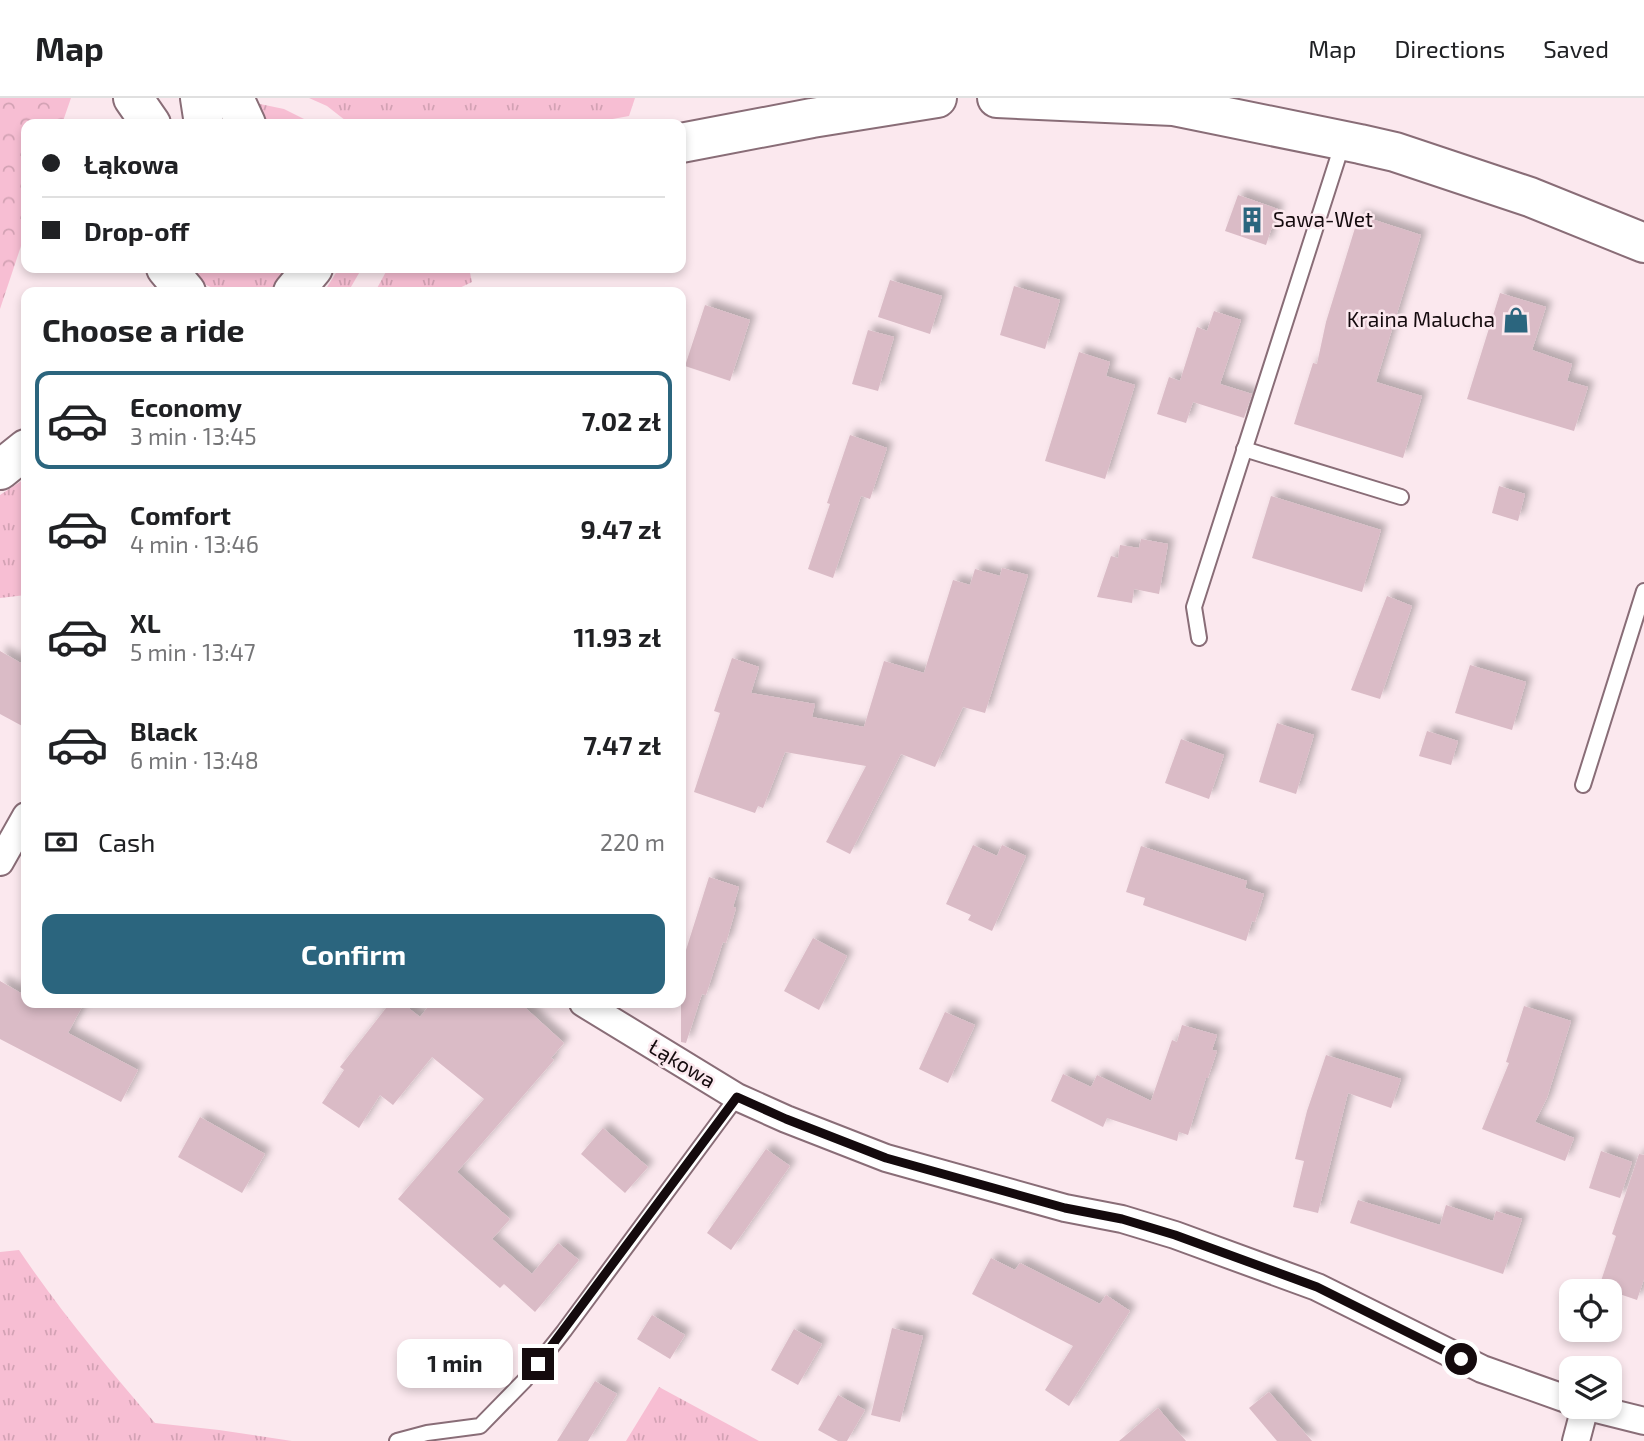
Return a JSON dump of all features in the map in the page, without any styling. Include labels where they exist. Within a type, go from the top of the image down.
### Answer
[{"type":"street","points":[[120,98],[122,119]]},
{"type":"street","points":[[133,98],[148,119]]},
{"type":"street","points":[[200,98],[203,119]]},
{"type":"street","points":[[234,98],[244,119]]},
{"type":"street","points":[[686,142],[937,98]]},
{"type":"street","points":[[997,98],[1173,106],[1395,152],[1530,197],[1644,243]]},
{"type":"street","points":[[169,273],[181,287]]},
{"type":"street","points":[[297,287],[309,273]]},
{"type":"street","points":[[0,470],[21,453]]},
{"type":"street","points":[[0,862],[21,825]]},
{"type":"street","name":"Łąkowa","points":[[591,1008],[737,1097],[786,1119],[886,1158],[1065,1208],[1122,1219],[1175,1235],[1317,1287],[1482,1369],[1559,1396]]},
{"type":"street","points":[[1622,1415],[1644,1420]]},
{"type":"street","points":[[1576,1441],[1583,1419]]},
{"type":"lane","points":[[1199,638],[1194,607],[1343,141]]},
{"type":"lane","points":[[1244,449],[1401,497]]},
{"type":"lane","points":[[1583,785],[1644,591]]},
{"type":"lane","points":[[467,1441],[525,1380],[564,1331],[737,1097]]},
{"type":"lane","points":[[397,1441],[427,1433],[480,1426]]},
{"type":"green space","points":[[0,98],[71,98],[64,119],[21,119],[21,246],[0,309]]},
{"type":"green space","points":[[309,98],[635,98],[629,116],[612,119],[344,119],[327,106]]},
{"type":"green space","points":[[251,102],[284,109],[304,119],[266,119]]},
{"type":"green space","points":[[191,273],[291,273],[273,287],[211,287]]},
{"type":"green space","points":[[336,273],[359,273],[351,287],[327,287]]},
{"type":"green space","points":[[385,273],[470,273],[472,282],[462,287],[378,287]]},
{"type":"green space","points":[[21,481],[21,596],[0,598],[0,495]]},
{"type":"green space","points":[[19,1250],[67,1317],[155,1423],[292,1441],[0,1441],[0,1252]]},
{"type":"green space","points":[[659,1387],[759,1441],[626,1441]]},
{"type":"building","name":"Sawa-Wet","points":[[1238,195],[1278,209],[1266,245],[1225,231]]},
{"type":"building","points":[[1359,215],[1421,235],[1376,382],[1422,396],[1403,458],[1294,424],[1313,363],[1317,364],[1326,322]]},
{"type":"building","points":[[890,280],[942,296],[930,334],[878,317]]},
{"type":"building","points":[[1014,286],[1060,300],[1045,349],[1000,335]]},
{"type":"building","points":[[1500,293],[1546,307],[1532,350],[1572,364],[1567,381],[1588,387],[1574,431],[1467,399]]},
{"type":"building","points":[[705,305],[750,320],[730,381],[686,366]]},
{"type":"building","points":[[1214,311],[1241,320],[1220,384],[1252,394],[1244,418],[1193,402],[1186,423],[1157,414],[1169,377],[1180,381],[1197,327],[1207,331]]},
{"type":"building","points":[[868,330],[894,337],[878,391],[852,384]]},
{"type":"building","points":[[1079,352],[1110,362],[1106,376],[1135,385],[1105,479],[1045,461]]},
{"type":"building","points":[[850,435],[887,448],[870,499],[861,496],[833,578],[808,569]]},
{"type":"building","points":[[1499,486],[1525,494],[1518,521],[1492,513]]},
{"type":"building","points":[[1271,496],[1381,530],[1362,592],[1252,558]]},
{"type":"building","points":[[1141,539],[1168,544],[1159,594],[1134,589],[1132,603],[1097,597],[1111,556],[1118,558],[1120,545],[1139,548]]},
{"type":"building","points":[[1002,568],[1028,575],[985,713],[963,707],[935,767],[901,754],[850,854],[826,842],[866,766],[785,752],[763,808],[758,806],[755,813],[694,792],[720,713],[714,711],[732,658],[759,667],[751,693],[815,704],[812,717],[864,727],[884,661],[924,673],[953,580],[970,585],[975,569],[1000,576]]},
{"type":"building","points":[[1387,596],[1412,606],[1380,699],[1351,690]]},
{"type":"building","points":[[0,651],[21,663],[21,725],[0,714]]},
{"type":"building","points":[[1470,665],[1526,682],[1512,730],[1455,713]]},
{"type":"building","points":[[1277,723],[1314,735],[1296,794],[1259,782]]},
{"type":"building","points":[[1427,731],[1458,741],[1451,765],[1419,756]]},
{"type":"building","points":[[1181,739],[1224,755],[1209,799],[1165,783]]},
{"type":"building","points":[[973,845],[997,856],[1002,845],[1026,856],[992,931],[968,920],[971,915],[946,904]]},
{"type":"building","points":[[1141,846],[1247,881],[1245,888],[1264,894],[1246,941],[1143,905],[1145,898],[1126,892]]},
{"type":"building","points":[[709,877],[739,887],[726,943],[723,942],[706,995],[702,994],[686,1043],[681,1042],[681,1008],[686,1008],[686,950]]},
{"type":"building","points":[[813,938],[847,956],[819,1010],[784,991]]},
{"type":"building","points":[[0,981],[21,993],[21,1008],[81,1008],[68,1033],[138,1070],[121,1102],[0,1039]]},
{"type":"building","points":[[1524,1006],[1571,1021],[1547,1098],[1535,1122],[1574,1138],[1565,1161],[1482,1129],[1509,1063],[1506,1062]]},
{"type":"building","points":[[386,1008],[408,1008],[420,1017],[427,1008],[526,1008],[564,1043],[551,1058],[554,1060],[457,1172],[510,1219],[492,1239],[532,1274],[558,1243],[579,1260],[535,1312],[504,1284],[500,1288],[398,1199],[484,1099],[432,1057],[393,1105],[380,1095],[359,1128],[322,1103],[344,1070],[340,1067]]},
{"type":"building","points":[[945,1012],[975,1025],[948,1083],[919,1069]]},
{"type":"building","points":[[1182,1025],[1217,1035],[1212,1050],[1217,1051],[1188,1135],[1179,1132],[1177,1141],[1107,1118],[1103,1127],[1051,1101],[1063,1074],[1091,1087],[1097,1075],[1151,1101],[1172,1040],[1177,1042]]},
{"type":"building","points":[[1326,1055],[1401,1079],[1391,1108],[1348,1093],[1318,1213],[1293,1207],[1304,1161],[1295,1159],[1307,1111]]},
{"type":"building","points":[[200,1117],[265,1154],[242,1193],[178,1157]]},
{"type":"building","points":[[603,1128],[648,1167],[625,1193],[581,1154]]},
{"type":"building","points":[[766,1149],[790,1166],[731,1250],[707,1233]]},
{"type":"building","points":[[1601,1151],[1632,1162],[1620,1198],[1589,1188]]},
{"type":"building","points":[[1639,1154],[1644,1155],[1644,1279],[1637,1300],[1622,1295],[1622,1279],[1602,1279],[1616,1236],[1612,1234]]},
{"type":"building","points":[[1358,1200],[1440,1225],[1446,1205],[1493,1221],[1496,1211],[1522,1219],[1503,1274],[1350,1223]]},
{"type":"building","points":[[991,1258],[1015,1270],[1020,1263],[1100,1304],[1106,1295],[1130,1311],[1069,1406],[1045,1390],[1073,1346],[972,1294]]},
{"type":"building","points":[[652,1315],[685,1335],[670,1359],[637,1339]]},
{"type":"building","points":[[892,1328],[923,1336],[900,1422],[871,1415]]},
{"type":"building","points":[[794,1329],[822,1344],[798,1385],[771,1370]]},
{"type":"building","points":[[595,1381],[617,1394],[588,1441],[557,1441]]},
{"type":"building","points":[[1269,1392],[1312,1441],[1277,1441],[1249,1408]]},
{"type":"building","points":[[838,1395],[865,1410],[847,1441],[838,1441],[818,1430]]},
{"type":"building","points":[[1158,1408],[1186,1441],[1119,1441]]},
{"type":"place","name":"Sawa-Wet","points":[[1252,220]]},
{"type":"place","name":"Kraina Malucha","points":[[1516,320]]},
{"type":"route","points":[[538,1364],[737,1097],[886,1158],[1065,1208],[1122,1219],[1175,1235],[1317,1287],[1461,1359]]}]
